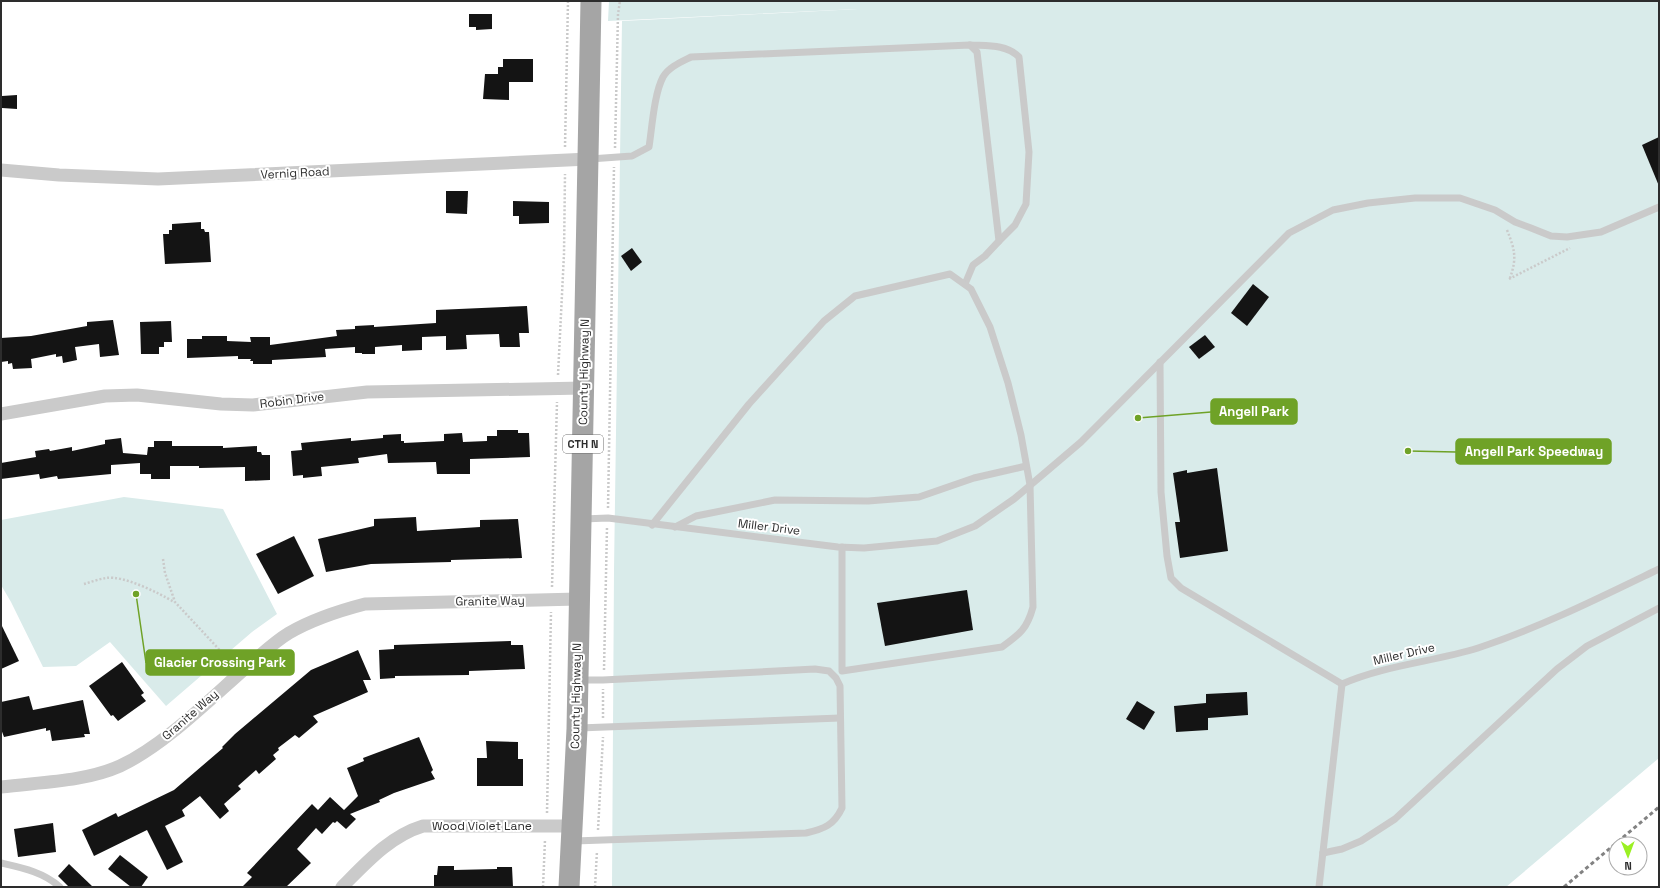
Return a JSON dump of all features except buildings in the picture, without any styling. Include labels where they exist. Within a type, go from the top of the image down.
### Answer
[{"type":"main road","name":"County Highway N","points":[[569,887],[576,728],[589,159],[591,1]]},
{"type":"street","name":"Vernig Road","points":[[1,170],[59,175],[158,179],[589,159]]},
{"type":"street","name":"Robin Drive","points":[[1,414],[105,396],[137,395],[220,404],[253,404],[367,392],[584,388]]},
{"type":"street","name":"Granite Way","points":[[1,787],[82,777],[119,766],[146,751],[174,730],[282,638],[315,619],[338,610],[365,604],[578,599]]},
{"type":"street","name":"Wood Violet Lane","points":[[342,887],[376,853],[409,831],[423,826],[572,833]]},
{"type":"lane","points":[[589,159],[632,156],[649,147],[655,105],[663,77],[675,65],[691,57],[970,45],[999,47],[1012,50],[1019,57],[1029,152],[1026,204],[1015,225],[985,256],[973,265],[965,284]]},
{"type":"lane","points":[[970,45],[978,52],[999,240]]},
{"type":"lane","name":"Miller Drive","points":[[581,519],[608,518],[652,525],[842,547],[864,548],[937,541],[975,526],[1030,486],[1081,442],[1289,233],[1333,210],[1368,203],[1415,198],[1460,198],[1495,210],[1515,222],[1551,236],[1567,237],[1600,232],[1659,207]]},
{"type":"lane","points":[[652,525],[749,404],[824,321],[855,296],[950,274],[971,289],[990,328],[1008,383],[1021,434],[1030,486],[1033,607],[1028,623],[1017,636],[1002,647],[842,671],[842,547]]},
{"type":"lane","points":[[1160,362],[1161,492],[1167,556],[1171,578],[1181,588],[1342,684],[1319,887]]},
{"type":"lane","points":[[675,527],[696,516],[775,500],[868,501],[919,496],[974,478],[1026,466]]},
{"type":"lane","name":"Miller Drive","points":[[1342,684],[1364,674],[1476,648],[1525,632],[1659,569]]},
{"type":"lane","points":[[1323,853],[1342,849],[1360,841],[1395,819],[1557,669],[1587,646],[1659,608]]},
{"type":"lane","points":[[572,833],[597,841],[806,833],[832,824],[842,808],[840,686],[836,678],[829,671],[815,669],[603,680],[577,680]]},
{"type":"lane","points":[[576,728],[840,718]]},
{"type":"lane","points":[[1,863],[24,868],[49,877],[60,887]]},
{"type":"path","points":[[565,148],[568,1]]},
{"type":"path","points":[[594,887],[603,726],[618,14],[620,1]]},
{"type":"path","points":[[558,372],[564,254],[565,172]]},
{"type":"path","points":[[1495,210],[1506,226],[1514,248],[1515,263],[1509,279],[1572,247]]},
{"type":"path","points":[[552,585],[556,406]]},
{"type":"path","points":[[163,559],[165,573],[175,602]]},
{"type":"path","points":[[84,584],[107,577],[132,582],[158,592],[175,602],[228,659]]},
{"type":"path","points":[[546,812],[551,613]]},
{"type":"path","points":[[543,887],[545,841]]},
{"type":"shaded area","points":[[609,1],[1659,1],[1659,758],[1506,887],[612,887],[614,570],[622,21],[858,9],[608,21]]},
{"type":"shaded area","points":[[124,497],[223,509],[277,614],[252,632],[166,706],[110,642],[76,666],[43,667],[1,585],[1,520]]},
{"type":"railway","points":[[1564,887],[1659,807]]},
{"type":"place","name":"Angell Park","points":[[1138,418]]},
{"type":"place","name":"Angell Park Speedway","points":[[1408,451]]},
{"type":"place","name":"Glacier Crossing Park","points":[[136,594]]}]
